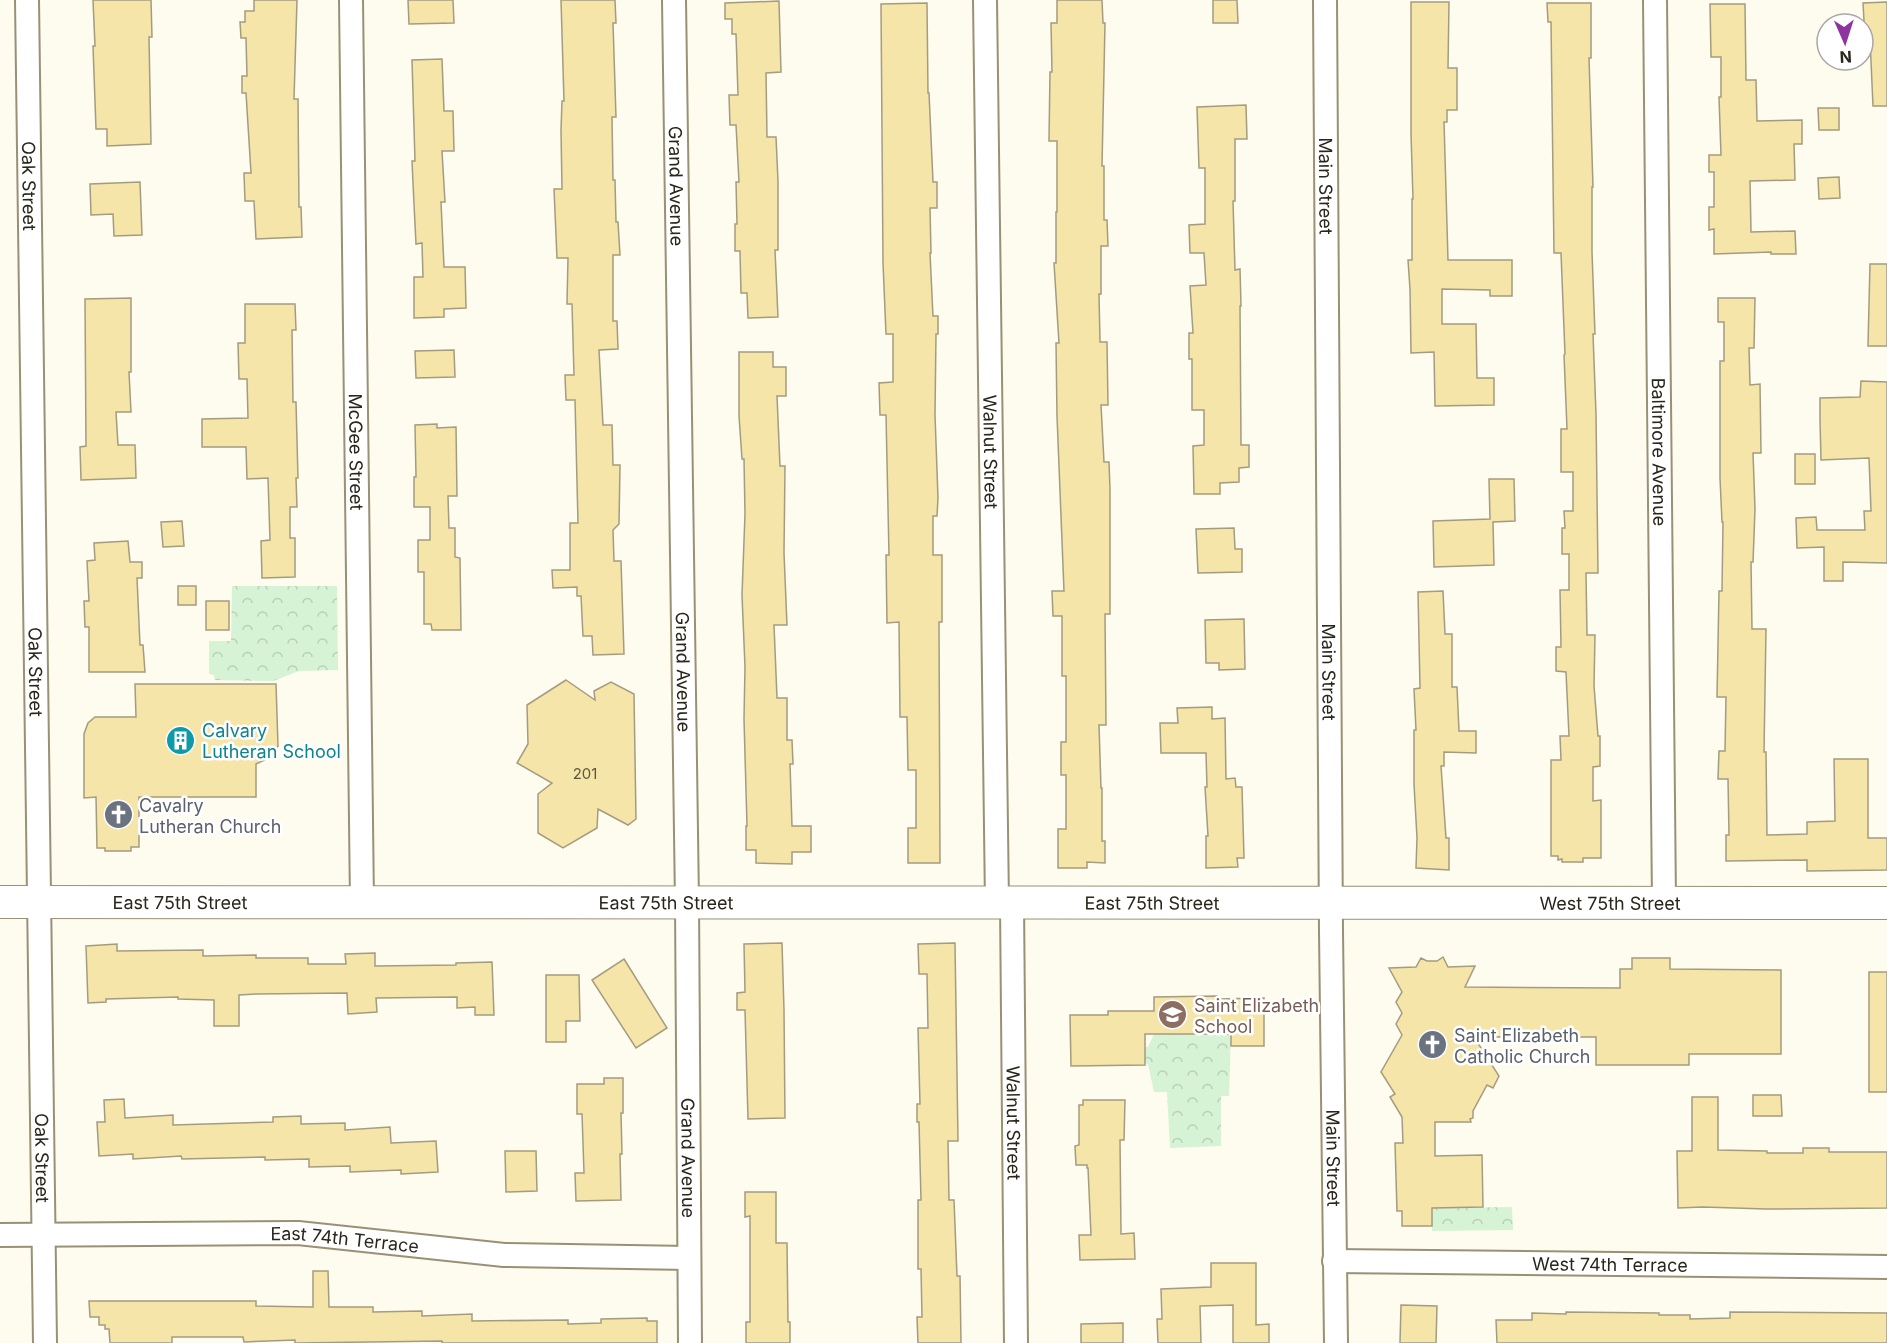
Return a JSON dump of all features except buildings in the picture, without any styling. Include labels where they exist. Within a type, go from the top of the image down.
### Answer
[{"type":"main road","name":"East 75th Street","points":[[0,902],[1331,902]]},
{"type":"main road","name":"West 75th Street","points":[[1331,902],[1887,903]]},
{"type":"street","name":"Oak Street","points":[[27,0],[45,1343]]},
{"type":"street","name":"McGee Street","points":[[351,0],[362,903]]},
{"type":"street","name":"Grand Avenue","points":[[674,0],[687,902],[690,1343]]},
{"type":"street","name":"Walnut Street","points":[[985,0],[1004,903],[1016,1343]]},
{"type":"street","name":"Main Street","points":[[1325,0],[1336,1343]]},
{"type":"street","name":"Baltimore Avenue","points":[[1655,0],[1664,902]]},
{"type":"street","name":"East 74th Terrace","points":[[0,1235],[298,1233],[504,1255],[689,1258]]},
{"type":"street","name":"West 74th Terrace","points":[[1334,1261],[1887,1267]]},
{"type":"green space","points":[[232,586],[337,586],[338,670],[299,671],[273,681],[215,680],[214,675],[209,674],[209,641],[231,641]]},
{"type":"green space","points":[[1154,1034],[1231,1034],[1229,1096],[1221,1096],[1221,1146],[1170,1148],[1167,1092],[1154,1092],[1148,1064],[1145,1063],[1145,1047],[1148,1047]]},
{"type":"green space","points":[[1512,1207],[1513,1230],[1432,1231],[1432,1208]]},
{"type":"place","name":"Calvary Lutheran School","points":[[181,740]]},
{"type":"place","name":"Cavalry Lutheran Church","points":[[118,815]]},
{"type":"place","name":"Saint Elizabeth School","points":[[1173,1015]]},
{"type":"place","name":"Saint Elizabeth Catholic Church","points":[[1433,1045]]}]
